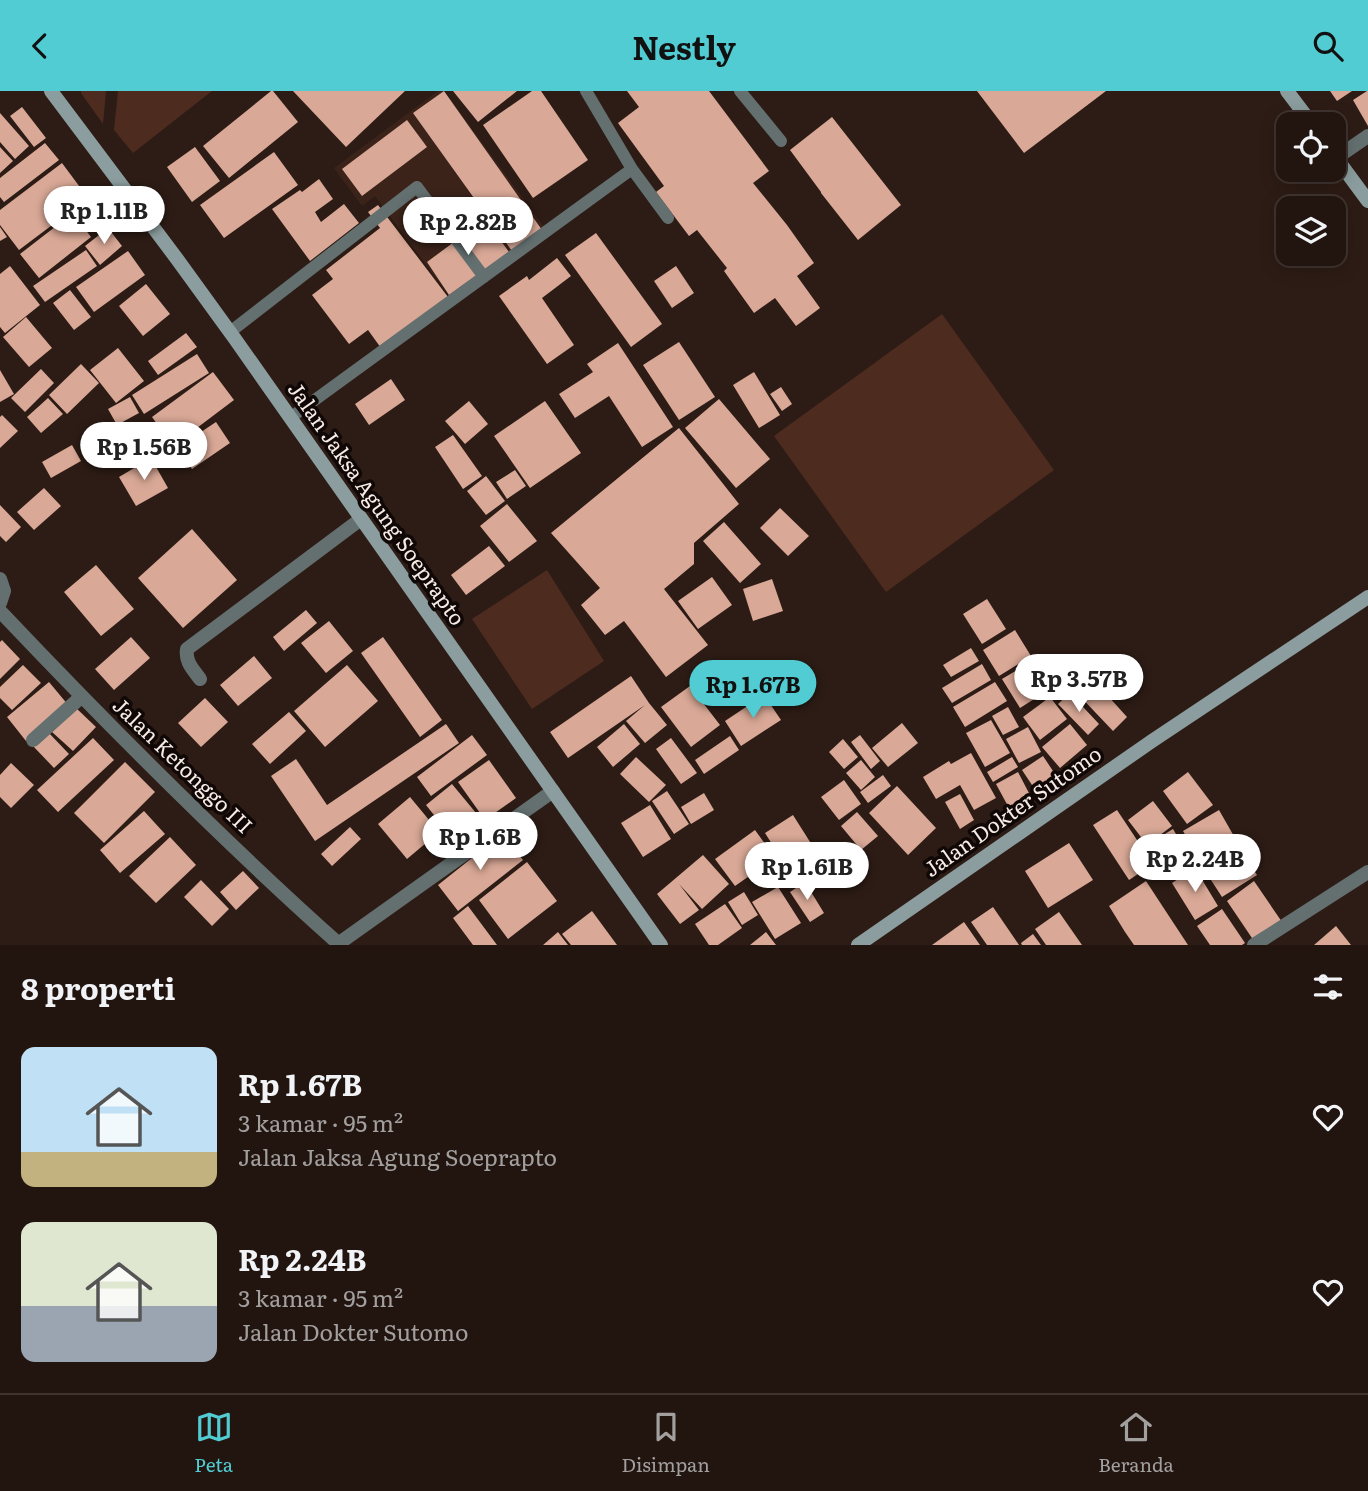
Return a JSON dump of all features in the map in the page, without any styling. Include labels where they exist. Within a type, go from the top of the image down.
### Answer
[{"type":"main road","name":"Jalan Jaksa Agung Soeprapto","points":[[51,91],[230,333],[661,945]]},
{"type":"main road","points":[[1287,91],[1302,112]]},
{"type":"main road","points":[[1346,171],[1368,201]]},
{"type":"main road","name":"Jalan Dokter Sutomo","points":[[858,945],[1152,741],[1368,597]]},
{"type":"street","points":[[1346,149],[1368,136]]},
{"type":"street","points":[[200,679],[188,662],[187,649],[361,519]]},
{"type":"street","points":[[0,579],[4,591],[0,603]]},
{"type":"street","name":"Jalan Ketonggo III","points":[[0,611],[118,735],[339,944]]},
{"type":"street","points":[[33,740],[81,697]]},
{"type":"street","points":[[339,944],[553,791]]},
{"type":"street","points":[[1254,945],[1368,872]]},
{"type":"lane","points":[[586,91],[632,169],[668,218]]},
{"type":"lane","points":[[740,91],[781,141]]},
{"type":"lane","points":[[290,418],[632,169]]},
{"type":"lane","points":[[230,333],[418,187],[484,277]]},
{"type":"shaded area","points":[[106,91],[103,124],[81,93]]},
{"type":"shaded area","points":[[118,91],[212,91],[133,153],[114,130]]},
{"type":"shaded area","points":[[438,91],[444,91],[544,227],[450,297],[375,196],[362,206],[334,168]]},
{"type":"shaded area","points":[[942,314],[1054,470],[886,592],[774,436]]},
{"type":"shaded area","points":[[547,570],[604,661],[532,709],[472,619]]},
{"type":"building","points":[[271,91],[298,122],[229,178],[203,146]]},
{"type":"building","points":[[293,91],[405,91],[346,147]]},
{"type":"building","points":[[444,91],[542,230],[512,251],[413,113]]},
{"type":"building","points":[[453,91],[517,91],[478,122]]},
{"type":"building","points":[[532,91],[541,91],[588,160],[533,198],[483,125]]},
{"type":"building","points":[[627,91],[709,91],[769,171],[753,183],[814,263],[797,276],[820,308],[796,326],[775,298],[754,313],[724,271],[727,268],[697,230],[689,236],[656,192],[664,186],[618,123],[639,107]]},
{"type":"building","points":[[977,91],[1106,91],[1024,153]]},
{"type":"building","points":[[1330,91],[1352,91],[1337,101]]},
{"type":"building","points":[[1368,91],[1368,126],[1353,100]]},
{"type":"building","points":[[22,107],[46,138],[34,147],[10,116]]},
{"type":"building","points":[[0,113],[29,146],[15,159],[0,142]]},
{"type":"building","points":[[832,117],[901,205],[858,240],[790,150]]},
{"type":"building","points":[[407,120],[427,147],[362,196],[342,169]]},
{"type":"building","points":[[45,143],[59,160],[4,202],[0,197],[0,178]]},
{"type":"building","points":[[0,147],[13,161],[0,173]]},
{"type":"building","points":[[195,147],[220,181],[192,202],[167,167]]},
{"type":"building","points":[[274,152],[298,185],[224,238],[200,205]]},
{"type":"building","points":[[62,163],[88,198],[19,250],[0,225],[0,210]]},
{"type":"building","points":[[319,179],[333,199],[315,212],[321,222],[344,204],[359,223],[310,261],[272,209]]},
{"type":"building","points":[[378,205],[448,297],[381,348],[368,330],[349,344],[312,295],[333,279],[326,270],[380,228],[368,212]]},
{"type":"building","points":[[73,213],[91,237],[39,278],[20,254]]},
{"type":"building","points":[[485,219],[509,252],[449,295],[427,262]]},
{"type":"building","points":[[0,227],[7,237],[0,241]]},
{"type":"building","points":[[108,228],[122,246],[100,265],[85,246]]},
{"type":"building","points":[[596,233],[662,324],[631,347],[565,255]]},
{"type":"building","points":[[86,250],[97,266],[45,302],[33,286]]},
{"type":"building","points":[[128,251],[145,275],[94,312],[76,287]]},
{"type":"building","points":[[557,258],[571,276],[542,298],[574,345],[547,364],[499,296],[527,276],[529,280]]},
{"type":"building","points":[[10,266],[40,305],[5,333],[0,327],[0,274]]},
{"type":"building","points":[[676,266],[694,293],[672,308],[654,281]]},
{"type":"building","points":[[146,284],[170,314],[143,336],[119,306]]},
{"type":"building","points":[[70,290],[91,317],[74,330],[53,303]]},
{"type":"building","points":[[26,317],[52,348],[29,367],[3,337]]},
{"type":"building","points":[[186,333],[197,347],[158,375],[148,361]]},
{"type":"building","points":[[679,342],[715,397],[679,420],[643,365]]},
{"type":"building","points":[[618,343],[673,427],[642,447],[609,396],[575,418],[559,394],[593,372],[587,364]]},
{"type":"building","points":[[118,348],[144,381],[116,403],[90,370]]},
{"type":"building","points":[[197,354],[209,373],[144,414],[132,395]]},
{"type":"building","points":[[81,364],[99,383],[67,414],[49,395]]},
{"type":"building","points":[[41,369],[54,383],[25,412],[11,398]]},
{"type":"building","points":[[0,370],[14,394],[0,402]]},
{"type":"building","points":[[213,372],[234,400],[173,446],[152,417]]},
{"type":"building","points":[[754,372],[780,415],[759,428],[733,385]]},
{"type":"building","points":[[391,379],[405,400],[369,425],[355,404]]},
{"type":"building","points":[[781,387],[792,404],[782,411],[770,394]]},
{"type":"building","points":[[130,397],[139,413],[117,425],[108,409]]},
{"type":"building","points":[[48,398],[63,414],[41,433],[27,417]]},
{"type":"building","points":[[719,399],[770,459],[736,488],[685,428]]},
{"type":"building","points":[[469,401],[488,424],[465,444],[445,421]]},
{"type":"building","points":[[545,401],[581,453],[530,488],[494,436]]},
{"type":"building","points":[[2,415],[18,431],[0,448],[0,417]]},
{"type":"building","points":[[216,422],[230,443],[192,469],[177,448]]},
{"type":"building","points":[[679,428],[739,504],[694,543],[694,564],[664,589],[708,645],[666,677],[624,621],[605,635],[581,605],[600,588],[551,533]]},
{"type":"building","points":[[453,435],[482,476],[463,489],[435,447]]},
{"type":"building","points":[[72,445],[81,461],[51,478],[42,462]]},
{"type":"building","points":[[151,458],[168,488],[136,506],[119,477]]},
{"type":"building","points":[[515,470],[526,486],[507,499],[496,482]]},
{"type":"building","points":[[486,476],[505,501],[486,515],[467,491]]},
{"type":"building","points":[[44,488],[61,506],[34,530],[17,512]]},
{"type":"building","points":[[507,504],[537,541],[509,562],[480,526]]},
{"type":"building","points":[[0,505],[21,527],[6,542],[0,536]]},
{"type":"building","points":[[780,508],[809,536],[788,556],[760,528]]},
{"type":"building","points":[[724,522],[761,564],[740,583],[703,541]]},
{"type":"building","points":[[192,529],[237,580],[183,628],[138,578]]},
{"type":"building","points":[[489,546],[505,566],[466,595],[451,575]]},
{"type":"building","points":[[96,565],[134,609],[101,636],[64,592]]},
{"type":"building","points":[[712,577],[732,605],[698,629],[678,601]]},
{"type":"building","points":[[772,579],[783,611],[753,621],[743,589]]},
{"type":"building","points":[[987,599],[1006,629],[982,644],[963,614]]},
{"type":"building","points":[[306,610],[317,623],[284,651],[273,637]]},
{"type":"building","points":[[329,621],[353,651],[326,673],[301,643]]},
{"type":"building","points":[[1015,630],[1031,656],[999,676],[983,650]]},
{"type":"building","points":[[131,637],[150,658],[114,690],[95,669]]},
{"type":"building","points":[[383,637],[442,720],[420,737],[361,653]]},
{"type":"building","points":[[2,640],[20,659],[0,679],[0,642]]},
{"type":"building","points":[[971,648],[979,661],[951,677],[943,665]]},
{"type":"building","points":[[254,656],[272,678],[238,706],[220,685]]},
{"type":"building","points":[[1032,661],[1050,689],[1020,708],[1002,679]]},
{"type":"building","points":[[982,664],[991,680],[952,703],[942,688]]},
{"type":"building","points":[[23,665],[41,683],[12,710],[0,698],[0,687]]},
{"type":"building","points":[[347,665],[378,701],[325,747],[294,711]]},
{"type":"building","points":[[631,676],[667,725],[645,743],[626,721],[645,705],[568,758],[550,732]]},
{"type":"building","points":[[1090,676],[1127,717],[1113,731],[1075,691]]},
{"type":"building","points":[[49,682],[69,706],[26,741],[7,717]]},
{"type":"building","points":[[995,682],[1007,701],[965,727],[953,707]]},
{"type":"building","points":[[690,686],[720,725],[691,747],[661,707]]},
{"type":"building","points":[[1070,693],[1099,724],[1088,735],[1058,704]]},
{"type":"building","points":[[764,695],[781,720],[741,746],[725,721]]},
{"type":"building","points":[[1050,697],[1067,719],[1040,740],[1023,717]]},
{"type":"building","points":[[205,698],[228,722],[201,747],[178,723]]},
{"type":"building","points":[[75,707],[96,727],[73,751],[52,732]]},
{"type":"building","points":[[1008,707],[1019,727],[1003,735],[992,716]]},
{"type":"building","points":[[289,712],[306,731],[270,764],[252,744]]},
{"type":"building","points":[[991,720],[1010,753],[985,767],[966,733]]},
{"type":"building","points":[[902,723],[918,743],[888,767],[872,748]]},
{"type":"building","points":[[446,724],[459,743],[315,841],[271,776],[296,759],[327,805]]},
{"type":"building","points":[[624,724],[640,744],[613,767],[597,747]]},
{"type":"building","points":[[1070,724],[1087,745],[1060,768],[1042,747]]},
{"type":"building","points":[[1028,727],[1041,752],[1019,763],[1006,739]]},
{"type":"building","points":[[48,732],[69,754],[54,768],[33,746]]},
{"type":"building","points":[[472,735],[487,755],[431,796],[417,777]]},
{"type":"building","points":[[860,735],[880,761],[871,769],[851,742]]},
{"type":"building","points":[[730,736],[739,750],[704,774],[695,760]]},
{"type":"building","points":[[93,738],[114,760],[58,812],[37,790]]},
{"type":"building","points":[[671,738],[697,773],[681,784],[656,749]]},
{"type":"building","points":[[843,739],[858,757],[844,769],[829,752]]},
{"type":"building","points":[[971,753],[996,798],[974,810],[960,785],[936,799],[923,777],[949,761],[951,764]]},
{"type":"building","points":[[1043,756],[1061,783],[1040,797],[1022,770]]},
{"type":"building","points":[[636,757],[666,785],[649,802],[620,774]]},
{"type":"building","points":[[1012,757],[1018,767],[993,782],[987,772]]},
{"type":"building","points":[[489,760],[516,798],[485,820],[458,782]]},
{"type":"building","points":[[861,760],[875,777],[861,790],[846,773]]},
{"type":"building","points":[[125,762],[155,792],[104,843],[74,813]]},
{"type":"building","points":[[11,763],[34,785],[11,808],[0,797],[0,775]]},
{"type":"building","points":[[1018,772],[1031,797],[1009,808],[996,784]]},
{"type":"building","points":[[1188,772],[1213,805],[1187,824],[1163,791]]},
{"type":"building","points":[[883,775],[891,786],[868,803],[860,792]]},
{"type":"building","points":[[844,780],[861,804],[839,820],[821,797]]},
{"type":"building","points":[[452,784],[476,813],[449,834],[426,805]]},
{"type":"building","points":[[897,786],[936,828],[908,855],[869,813]]},
{"type":"building","points":[[667,791],[689,824],[674,834],[652,801]]},
{"type":"building","points":[[704,793],[714,810],[691,824],[681,807]]},
{"type":"building","points":[[960,794],[974,820],[960,829],[945,802]]},
{"type":"building","points":[[410,797],[439,832],[407,859],[378,824]]},
{"type":"building","points":[[1153,801],[1172,826],[1147,845],[1128,820]]},
{"type":"building","points":[[650,805],[671,839],[643,857],[621,823]]},
{"type":"building","points":[[1117,810],[1153,864],[1129,880],[1093,825]]},
{"type":"building","points":[[1219,810],[1235,838],[1199,859],[1183,831]]},
{"type":"building","points":[[144,811],[165,834],[120,873],[100,850]]},
{"type":"building","points":[[857,812],[878,836],[861,850],[841,826]]},
{"type":"building","points":[[793,815],[824,864],[796,882],[765,833]]},
{"type":"building","points":[[350,827],[361,839],[332,866],[321,854]]},
{"type":"building","points":[[1173,829],[1192,861],[1166,877],[1147,845]]},
{"type":"building","points":[[755,830],[775,858],[735,886],[715,859]]},
{"type":"building","points":[[502,834],[523,860],[458,911],[438,885]]},
{"type":"building","points":[[170,837],[196,865],[156,903],[129,876]]},
{"type":"building","points":[[1235,841],[1257,875],[1222,897],[1200,863]]},
{"type":"building","points":[[1069,843],[1093,880],[1048,908],[1025,871]]},
{"type":"building","points":[[703,855],[729,884],[702,909],[679,884],[699,910],[680,924],[657,894]]},
{"type":"building","points":[[527,862],[557,901],[508,939],[479,900]]},
{"type":"building","points":[[1195,868],[1218,906],[1195,920],[1172,883]]},
{"type":"building","points":[[243,871],[259,888],[236,910],[220,892]]},
{"type":"building","points":[[201,880],[229,909],[212,926],[184,897]]},
{"type":"building","points":[[1146,881],[1188,945],[1134,945],[1125,932],[1109,906]]},
{"type":"building","points":[[1254,881],[1282,922],[1254,941],[1227,901]]},
{"type":"building","points":[[805,882],[824,913],[810,922],[790,892]]},
{"type":"building","points":[[778,887],[801,923],[775,939],[752,902]]},
{"type":"building","points":[[744,892],[758,915],[742,925],[728,902]]},
{"type":"building","points":[[725,904],[742,928],[718,945],[709,945],[695,924]]},
{"type":"building","points":[[468,906],[497,945],[473,945],[453,918]]},
{"type":"building","points":[[993,907],[1019,945],[987,945],[971,922]]},
{"type":"building","points":[[1222,909],[1245,943],[1242,945],[1210,945],[1197,926]]},
{"type":"building","points":[[592,911],[617,945],[571,945],[562,934]]},
{"type":"building","points":[[1059,912],[1082,945],[1046,945],[1035,929]]},
{"type":"building","points":[[964,922],[980,945],[932,945]]},
{"type":"building","points":[[1336,926],[1351,945],[1314,945]]},
{"type":"building","points":[[558,932],[568,945],[543,945]]},
{"type":"building","points":[[766,932],[776,945],[750,945]]},
{"type":"building","points":[[1033,934],[1041,945],[1022,945],[1021,943]]}]
